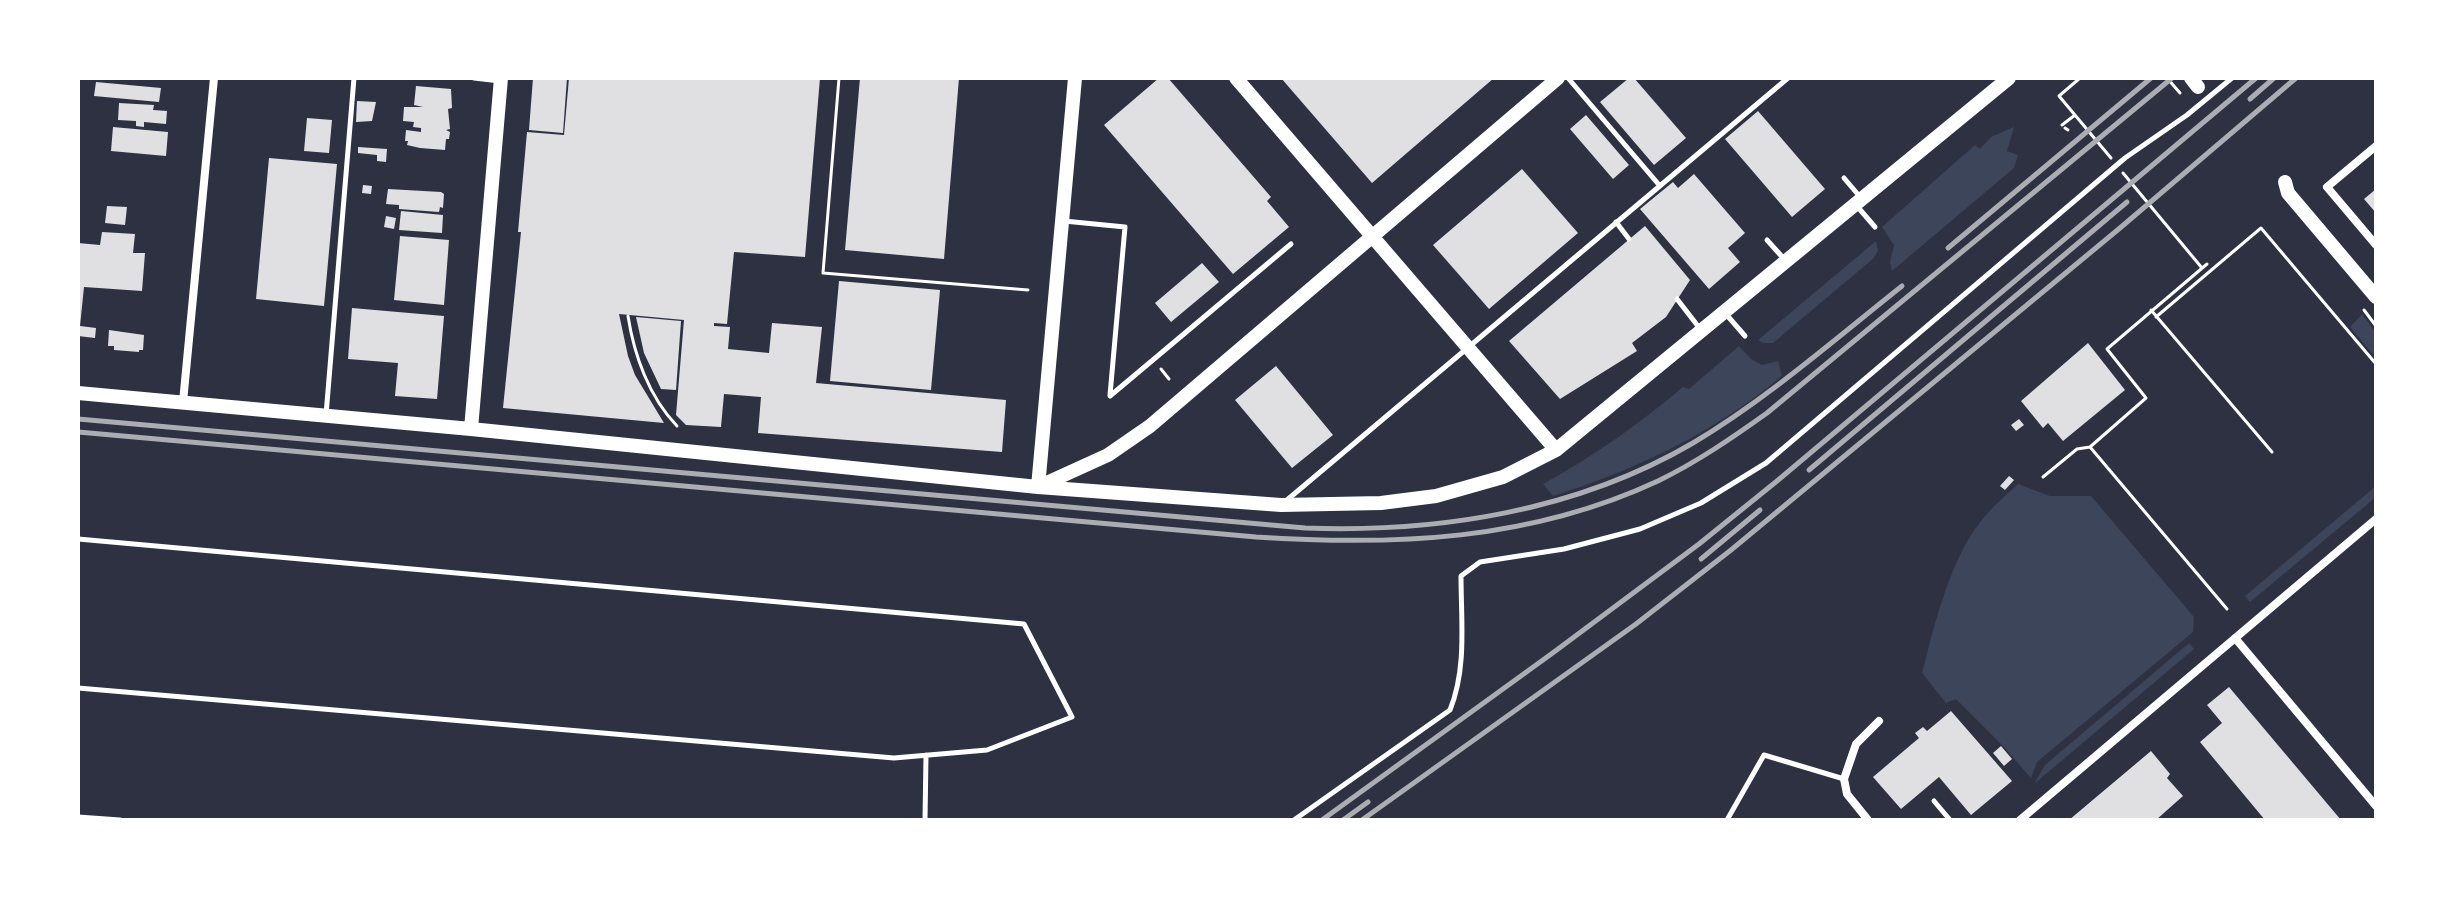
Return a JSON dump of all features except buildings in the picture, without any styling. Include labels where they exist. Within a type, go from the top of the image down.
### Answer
[{"type":"street","points":[[183,402],[214,78]]},
{"type":"street","points":[[1038,487],[1075,78]]},
{"type":"street","points":[[1236,78],[1556,450]]},
{"type":"street","points":[[1038,487],[1108,455],[1150,426],[1558,78]]},
{"type":"street","points":[[78,393],[471,429],[1038,487],[1281,505],[1381,503],[1436,496],[1503,477],[1556,450],[2009,78]]},
{"type":"street","points":[[471,429],[501,79]]},
{"type":"street","points":[[2376,146],[2327,187],[2376,245]]},
{"type":"street","points":[[2283,188],[2376,297]]},
{"type":"street","points":[[2020,820],[2376,519]]},
{"type":"street","points":[[2235,638],[2376,806]]},
{"type":"street","points":[[1868,820],[1847,794],[1844,779],[1856,744],[1879,721]]},
{"type":"lane","points":[[326,415],[354,78]]},
{"type":"lane","points":[[474,78],[501,79]]},
{"type":"lane","points":[[1568,78],[1660,186]]},
{"type":"lane","points":[[1281,505],[1788,78]]},
{"type":"lane","points":[[1294,820],[1450,710],[1459,689],[1462,662],[1461,576],[1480,562],[1564,549],[1640,529],[1701,503],[1766,463],[2125,158],[2187,115],[2232,78]]},
{"type":"lane","points":[[1844,178],[1875,227]]},
{"type":"lane","points":[[1062,221],[1125,227],[1110,396],[1291,244]]},
{"type":"lane","points":[[1616,222],[1629,239]]},
{"type":"lane","points":[[1767,240],[1786,261]]},
{"type":"lane","points":[[1677,299],[1702,330]]},
{"type":"lane","points":[[1724,312],[1745,336]]},
{"type":"lane","points":[[78,539],[1024,624],[1072,717],[987,750],[894,758],[78,688]]},
{"type":"lane","points":[[925,820],[926,755]]},
{"type":"lane","points":[[1727,820],[1764,755],[1844,779]]},
{"type":"lane","points":[[1934,801],[1950,820]]},
{"type":"lane","points":[[78,817],[120,820]]},
{"type":"path","points":[[839,78],[823,273],[1028,290]]},
{"type":"path","points":[[2080,78],[2059,96],[2202,268]]},
{"type":"path","points":[[2065,128],[2075,115]]},
{"type":"path","points":[[2156,317],[2210,267],[2261,228],[2376,364]]},
{"type":"path","points":[[2043,477],[2077,449],[2090,447],[2146,398],[2107,349],[2202,268],[2210,267]]},
{"type":"path","points":[[2151,310],[2272,452]]},
{"type":"path","points":[[628,316],[631,337],[644,375],[677,426]]},
{"type":"path","points":[[2090,447],[2227,609]]},
{"type":"shaded area","points":[[2014,127],[2007,151],[2018,155],[2014,168],[1892,271],[1890,262],[1894,245],[1882,227],[1975,145],[1980,149],[1991,137]]},
{"type":"shaded area","points":[[1876,241],[1878,251],[1874,258],[1773,343],[1758,340]]},
{"type":"shaded area","points":[[2362,314],[2376,333],[2376,358],[2350,327]]},
{"type":"shaded area","points":[[1739,346],[1762,365],[1778,361],[1782,376],[1730,415],[1644,461],[1553,496],[1543,484],[1616,439],[1683,387],[1689,389]]},
{"type":"shaded area","points":[[2018,484],[2050,496],[2091,496],[2194,617],[2193,632],[2037,762],[2031,778],[1956,699],[1946,703],[1922,673],[1946,589],[1963,548],[1987,514]]},
{"type":"shaded area","points":[[2376,486],[2376,497],[2250,602],[2245,596]]},
{"type":"shaded area","points":[[2189,643],[2194,649],[2034,784],[2045,765]]},
{"type":"railway","points":[[1948,248],[2151,78]]},
{"type":"railway","points":[[78,432],[1256,537],[1410,539],[1511,527],[1609,501],[1658,481],[1741,432],[2172,78]]},
{"type":"railway","points":[[1322,820],[1699,544],[2256,78]]},
{"type":"railway","points":[[2250,99],[2274,78]]},
{"type":"railway","points":[[1362,820],[1636,624],[1731,550],[2296,78]]},
{"type":"railway","points":[[1809,470],[2127,202]]},
{"type":"railway","points":[[78,419],[1305,528],[1405,526],[1505,513],[1554,501],[1602,486],[1648,466],[1693,443],[1748,407],[1902,286]]},
{"type":"railway","points":[[1701,559],[1760,510]]},
{"type":"railway","points":[[1343,820],[1368,802]]}]
